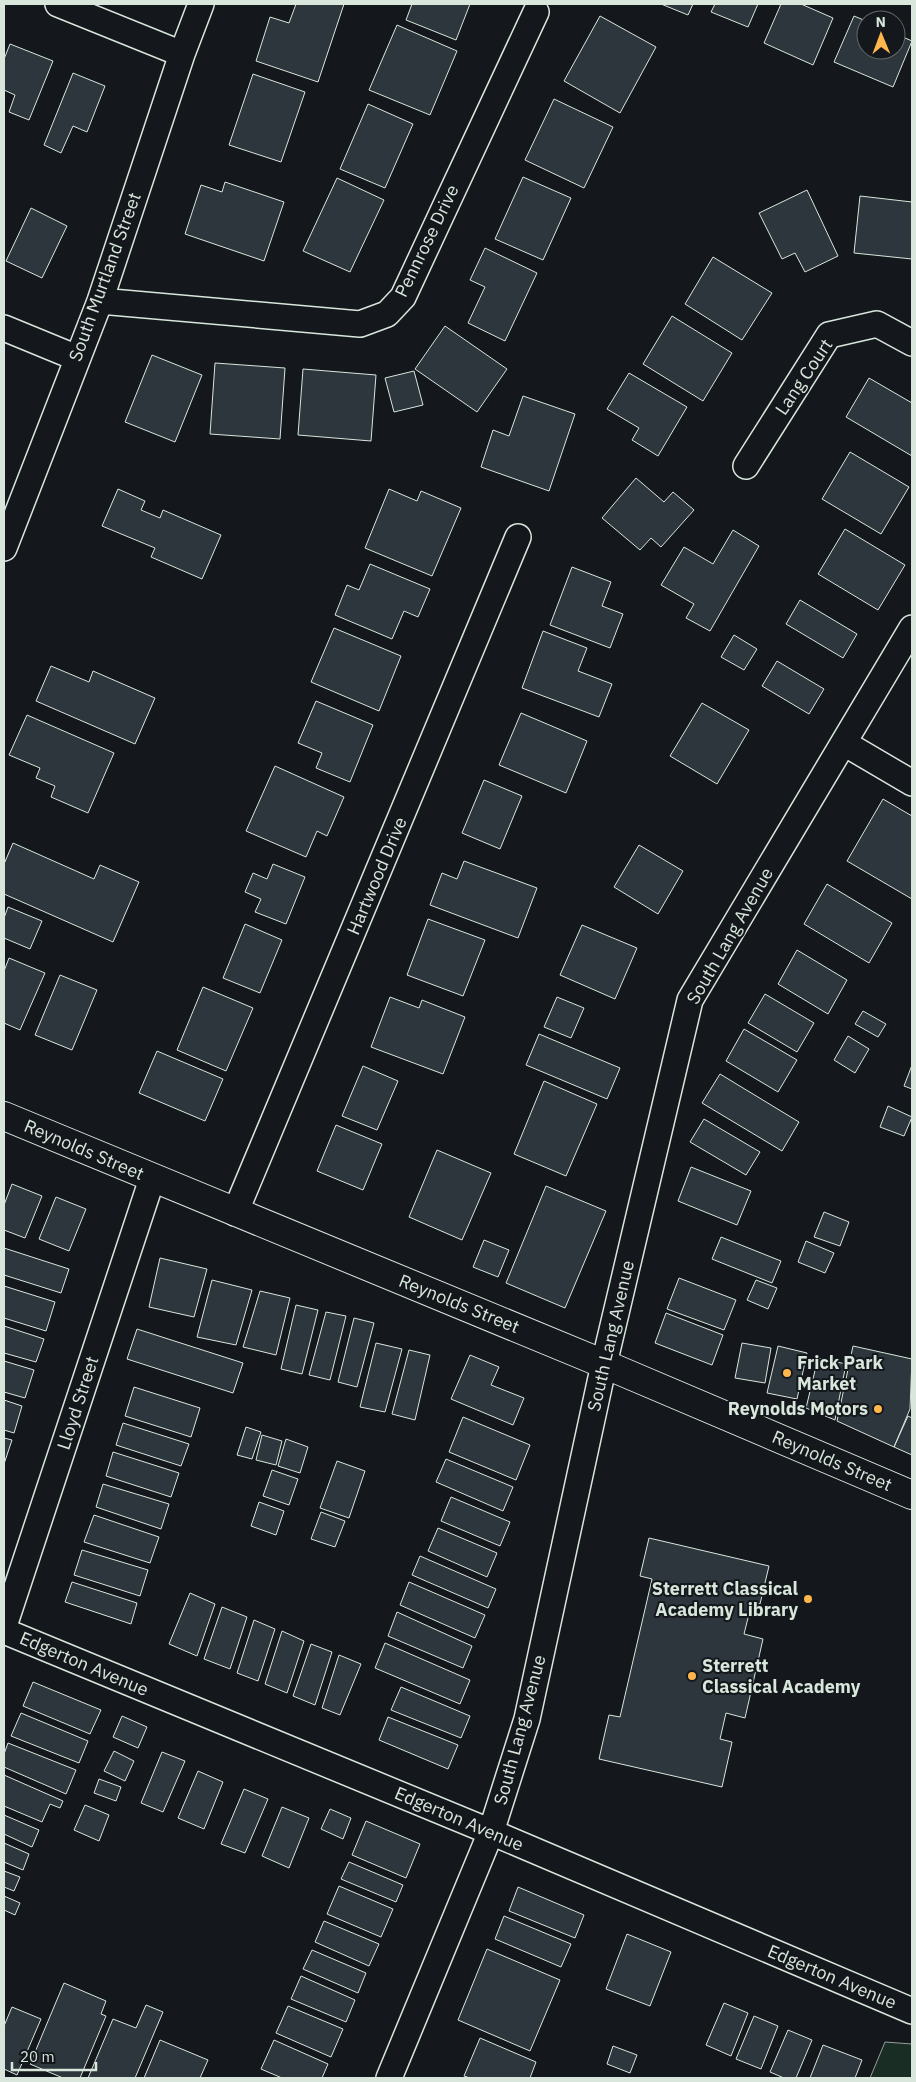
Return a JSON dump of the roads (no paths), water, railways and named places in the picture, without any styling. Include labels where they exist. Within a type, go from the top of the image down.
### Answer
[{"type":"street","points":[[58,4],[182,54]]},
{"type":"street","name":"South Murtland Street","points":[[4,548],[100,301],[182,54],[201,4]]},
{"type":"street","name":"Pennrose Drive","points":[[100,301],[360,324],[386,314],[403,297],[536,12]]},
{"type":"street","name":"Lang Court","points":[[746,466],[829,335],[876,324],[912,343]]},
{"type":"street","points":[[4,328],[77,358]]},
{"type":"street","name":"Hartwood Drive","points":[[236,1213],[518,537]]},
{"type":"street","name":"South Lang Avenue","points":[[389,2078],[491,1832],[527,1719],[604,1364],[690,1000],[912,628]]},
{"type":"street","points":[[844,743],[912,783]]},
{"type":"street","name":"Reynolds Street","points":[[4,1116],[152,1179],[604,1364],[912,1495]]},
{"type":"street","name":"Lloyd Street","points":[[4,1626],[152,1179]]},
{"type":"street","name":"Edgerton Avenue","points":[[4,1631],[491,1832],[912,2011]]},
{"type":"place","name":"Frick Park Market","points":[[787,1373]]},
{"type":"place","name":"Reynolds Motors","points":[[878,1409]]},
{"type":"place","name":"Sterrett Classical Academy Library","points":[[808,1599]]},
{"type":"place","name":"Sterrett Classical Academy","points":[[692,1676]]}]
